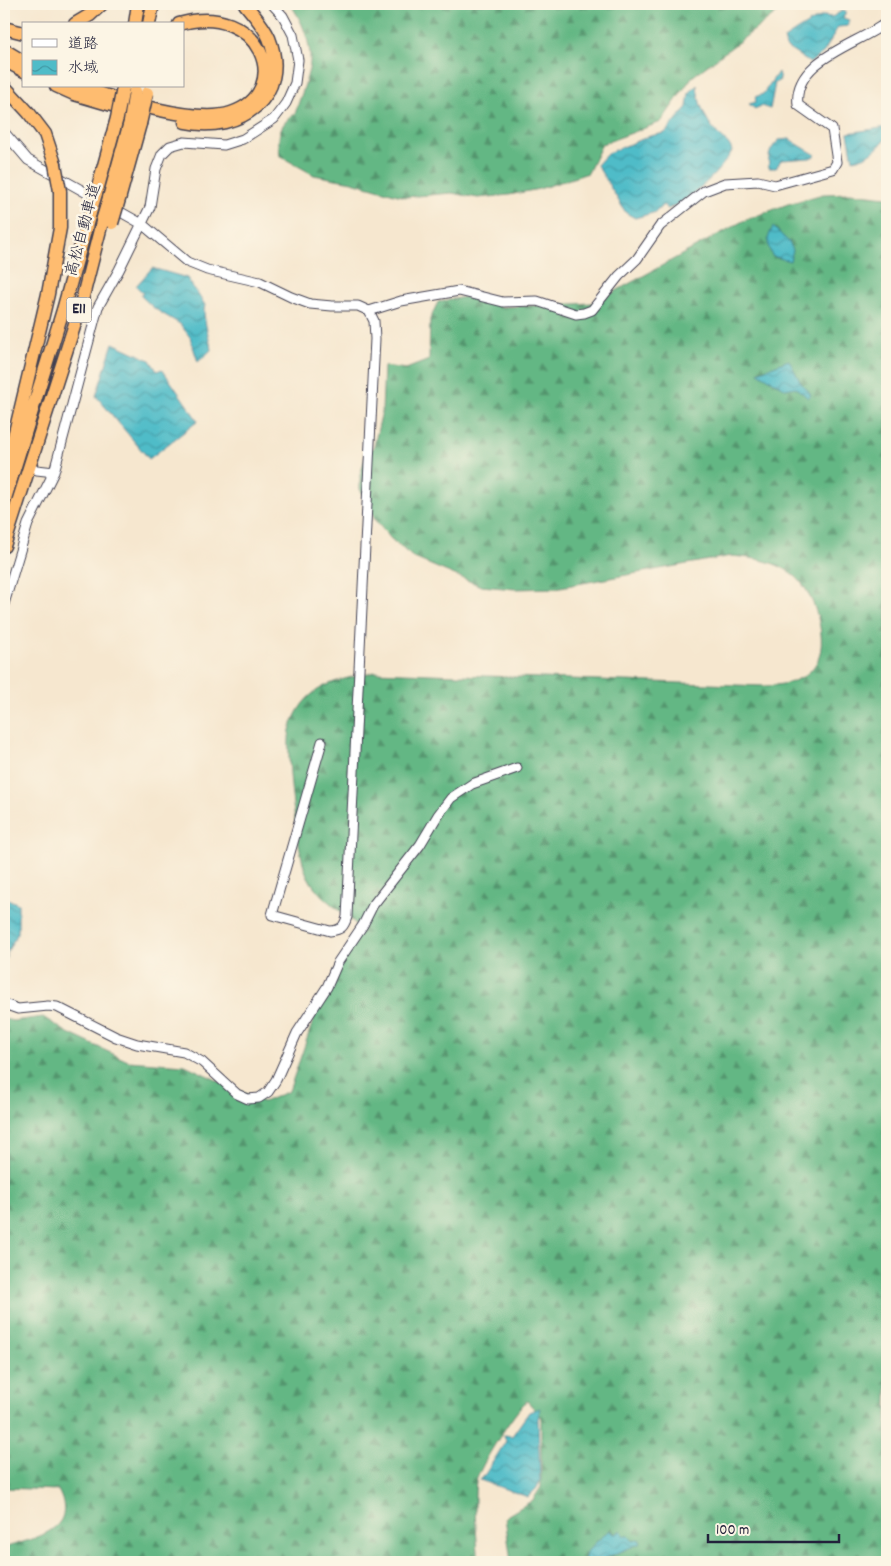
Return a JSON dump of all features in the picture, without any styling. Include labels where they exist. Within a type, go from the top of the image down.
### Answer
[{"type":"highway","points":[[78,22],[102,4]]},
{"type":"highway","points":[[134,22],[138,4]]},
{"type":"highway","points":[[149,22],[153,4]]},
{"type":"highway","points":[[62,88],[112,106],[190,123],[213,125],[230,123],[249,114],[262,100],[272,83],[274,61],[269,38],[244,4]]},
{"type":"highway","points":[[84,88],[186,114],[209,116],[231,113],[246,104],[258,89],[264,72],[264,52],[256,34],[244,22],[229,13],[213,10],[194,14],[182,22]]},
{"type":"highway","points":[[4,28],[22,33]]},
{"type":"highway","points":[[4,50],[22,61]]},
{"type":"highway","points":[[4,60],[22,70]]},
{"type":"highway","points":[[4,86],[18,99],[45,134],[55,164],[60,191],[60,228],[48,294],[24,390],[25,438],[4,481]]},
{"type":"highway","name":"高松自動車道","points":[[4,502],[25,438],[117,118],[135,88]]},
{"type":"highway","name":"高松自動車道","points":[[4,546],[25,438],[50,401],[108,221],[135,123],[135,88]]},
{"type":"street","points":[[4,604],[28,524],[54,472],[98,307],[150,207],[156,169],[162,154],[170,146],[184,142],[224,145],[243,139],[274,119],[286,102],[295,84],[298,60],[293,35],[283,16],[272,4]]},
{"type":"street","points":[[369,312],[416,297],[459,291],[503,302],[537,301],[576,314],[592,310],[619,276],[638,259],[660,226],[704,191],[725,184],[758,181],[775,185],[833,170],[837,162],[832,129],[798,105],[797,94],[799,86],[814,68],[832,53],[887,22]]},
{"type":"street","points":[[4,132],[28,160],[142,224],[187,262],[260,282],[310,304],[358,306],[369,312],[374,321],[375,339],[347,917],[344,926],[338,930],[330,931],[272,915],[322,742]]},
{"type":"street","points":[[37,470],[54,472]]},
{"type":"street","points":[[4,1004],[18,1009],[57,1007],[116,1037],[137,1044],[184,1052],[202,1062],[237,1094],[248,1099],[259,1098],[268,1092],[276,1080],[297,1033],[327,987],[338,962],[363,925],[373,905],[420,845],[451,798],[472,784],[517,768]]},
{"type":"green space","points":[[290,4],[789,4],[692,77],[661,122],[602,144],[588,173],[539,189],[509,195],[478,198],[452,193],[405,197],[352,182],[314,175],[280,156],[280,132],[289,118],[295,114],[310,64],[309,46],[303,28]]},
{"type":"green space","points":[[850,193],[887,197],[887,1562],[511,1562],[505,1517],[533,1500],[541,1487],[541,1416],[527,1401],[514,1415],[498,1439],[476,1482],[475,1510],[479,1562],[4,1562],[4,1548],[40,1536],[58,1524],[63,1515],[63,1504],[58,1490],[4,1488],[4,1019],[13,1021],[43,1017],[68,1033],[128,1061],[185,1065],[263,1102],[289,1091],[321,998],[355,937],[356,924],[317,891],[308,877],[300,849],[293,805],[289,742],[290,730],[295,716],[311,695],[333,682],[375,672],[771,686],[799,679],[810,671],[820,656],[821,632],[809,594],[796,577],[781,567],[765,561],[731,556],[555,588],[515,589],[481,586],[414,558],[391,539],[375,520],[360,489],[360,475],[365,459],[374,446],[382,411],[384,366],[406,369],[429,360],[430,319],[438,302],[475,295],[501,307],[594,303],[743,221],[788,204],[823,194]]},
{"type":"water","points":[[842,11],[846,12],[843,18],[849,20],[848,26],[838,27],[824,52],[810,63],[786,47],[784,39],[812,21],[823,16],[832,17]]},
{"type":"water","points":[[778,72],[780,80],[775,83],[770,109],[761,106],[755,109],[749,104],[756,102],[755,97],[763,94]]},
{"type":"water","points":[[697,85],[699,98],[706,117],[732,151],[712,177],[686,199],[668,209],[663,205],[656,212],[635,218],[626,213],[597,165],[608,153],[650,136],[665,133],[687,107],[689,93]]},
{"type":"water","points":[[887,127],[887,137],[880,146],[868,155],[853,160],[848,133]]},
{"type":"water","points":[[790,139],[816,155],[810,158],[781,160],[776,168],[769,168],[769,156],[773,147],[779,140]]},
{"type":"water","points":[[773,227],[789,242],[793,250],[790,261],[772,256],[768,241]]},
{"type":"water","points":[[152,268],[187,278],[205,305],[205,320],[211,350],[198,362],[190,337],[180,324],[155,309],[141,296],[143,293],[136,286]]},
{"type":"water","points":[[113,343],[150,360],[157,371],[162,369],[198,421],[149,459],[96,396]]},
{"type":"water","points":[[789,360],[801,383],[811,394],[808,398],[795,387],[786,389],[758,372]]},
{"type":"water","points":[[4,897],[18,904],[18,933],[7,952],[4,967]]},
{"type":"water","points":[[540,1408],[538,1419],[540,1482],[536,1489],[528,1497],[480,1480],[506,1441],[504,1435],[512,1436],[529,1412]]},
{"type":"water","points":[[609,1530],[615,1534],[621,1530],[624,1536],[628,1535],[633,1541],[639,1539],[641,1543],[596,1562],[584,1562],[586,1552]]}]
